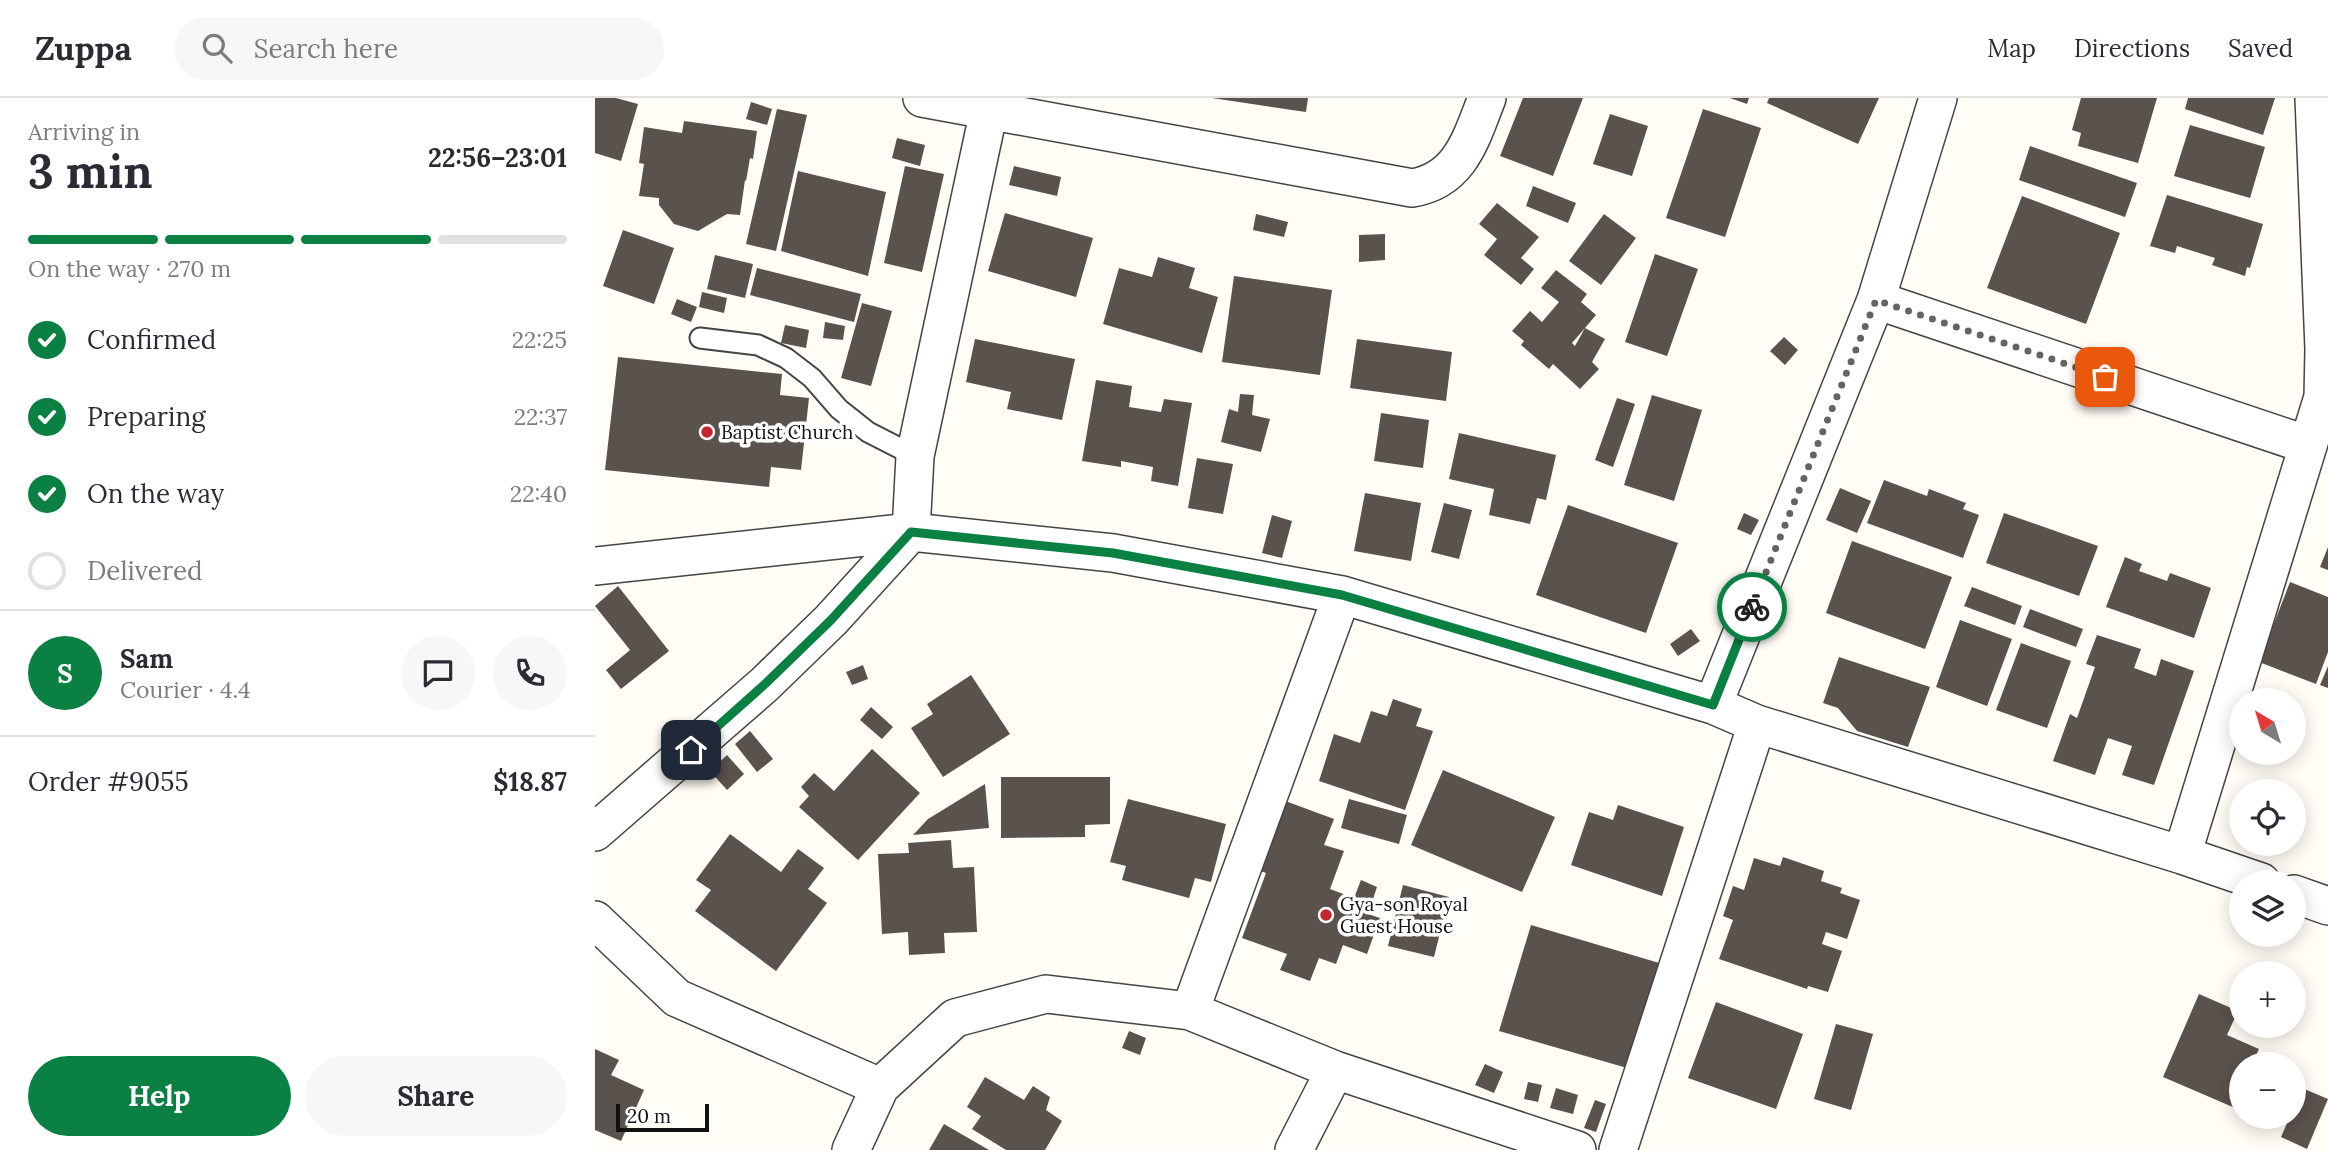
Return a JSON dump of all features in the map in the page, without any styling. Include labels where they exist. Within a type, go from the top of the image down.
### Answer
[{"type":"street","points":[[922,98],[1412,188],[1429,186],[1455,166],[1466,151],[1487,98]]},
{"type":"street","points":[[1713,705],[1876,300],[1938,98]]},
{"type":"street","points":[[2182,855],[2318,427],[2323,397],[2323,349],[2314,98]]},
{"type":"street","points":[[595,832],[765,684],[831,620],[911,532],[915,456],[989,110]]},
{"type":"street","points":[[1876,300],[2318,427]]},
{"type":"street","points":[[595,566],[911,532],[1113,553],[1342,595],[1713,705],[1758,724],[2229,871]]},
{"type":"street","points":[[1190,1011],[1342,595]]},
{"type":"street","points":[[1618,1150],[1758,724]]},
{"type":"street","points":[[2306,898],[2328,906]]},
{"type":"street","points":[[595,920],[677,998],[880,1087]]},
{"type":"street","points":[[851,1150],[880,1087],[955,1018],[1046,994],[1190,1011],[1335,1070],[1577,1150]]},
{"type":"street","points":[[1294,1150],[1335,1070]]},
{"type":"lane","points":[[699,338],[758,345],[786,358],[812,378],[839,409],[868,432],[915,456]]},
{"type":"building","points":[[595,98],[616,98],[638,104],[621,161],[595,153]]},
{"type":"building","points":[[1212,98],[1308,98],[1306,112]]},
{"type":"building","points":[[1523,98],[1583,98],[1553,176],[1500,156]]},
{"type":"building","points":[[1730,98],[1749,98],[1747,104]]},
{"type":"building","points":[[1769,98],[1879,98],[1858,144],[1767,103]]},
{"type":"building","points":[[2081,98],[2157,98],[2138,163],[2078,146],[2081,133],[2072,130]]},
{"type":"building","points":[[2188,98],[2275,98],[2263,135],[2185,109]]},
{"type":"building","points":[[751,102],[772,109],[767,125],[746,119]]},
{"type":"building","points":[[777,109],[807,115],[776,251],[746,244]]},
{"type":"building","points":[[1703,109],[1761,128],[1725,237],[1666,218]]},
{"type":"building","points":[[1610,114],[1648,126],[1632,176],[1593,164]]},
{"type":"building","points":[[684,121],[757,131],[740,215],[727,214],[698,231],[674,224],[659,205],[659,198],[639,196],[644,164],[639,163],[644,127],[682,133]]},
{"type":"building","points":[[2190,125],[2265,147],[2250,198],[2174,176]]},
{"type":"building","points":[[897,138],[925,145],[920,166],[892,158]]},
{"type":"building","points":[[2030,146],[2137,183],[2125,217],[2019,180]]},
{"type":"building","points":[[905,166],[944,174],[922,272],[884,263]]},
{"type":"building","points":[[1014,166],[1061,177],[1057,196],[1009,185]]},
{"type":"building","points":[[798,171],[886,192],[868,276],[781,251]]},
{"type":"building","points":[[1533,186],[1576,203],[1568,223],[1526,206]]},
{"type":"building","points":[[2167,195],[2263,224],[2250,268],[2247,267],[2245,276],[2212,265],[2215,258],[2177,246],[2175,253],[2150,246]]},
{"type":"building","points":[[2022,196],[2120,233],[2086,324],[1987,288]]},
{"type":"building","points":[[1497,203],[1539,237],[1521,258],[1534,269],[1521,285],[1484,255],[1497,239],[1479,224]]},
{"type":"building","points":[[1005,213],[1093,238],[1076,297],[988,271]]},
{"type":"building","points":[[1256,214],[1288,222],[1284,237],[1253,230]]},
{"type":"building","points":[[1604,214],[1636,238],[1601,285],[1569,261]]},
{"type":"building","points":[[623,230],[674,248],[654,304],[603,286]]},
{"type":"building","points":[[1385,234],[1385,260],[1359,262],[1359,235]]},
{"type":"building","points":[[1655,254],[1698,269],[1667,356],[1625,342]]},
{"type":"building","points":[[715,255],[753,264],[745,298],[707,289]]},
{"type":"building","points":[[1158,257],[1195,268],[1189,288],[1218,297],[1202,353],[1103,324],[1119,268],[1152,277]]},
{"type":"building","points":[[757,268],[861,294],[854,322],[750,295]]},
{"type":"building","points":[[1556,270],[1587,294],[1581,302],[1596,315],[1585,328],[1605,339],[1592,362],[1599,369],[1580,389],[1553,364],[1549,369],[1521,345],[1524,341],[1512,331],[1530,311],[1542,322],[1559,302],[1541,288]],"holes":[[[1585,328],[1575,346],[1572,343]]]},
{"type":"building","points":[[1234,276],[1332,290],[1320,375],[1222,362]]},
{"type":"building","points":[[702,292],[727,298],[724,313],[699,307]]},
{"type":"building","points":[[677,299],[697,307],[691,322],[671,314]]},
{"type":"building","points":[[862,303],[892,311],[871,386],[841,378]]},
{"type":"building","points":[[825,322],[845,326],[843,340],[823,338]]},
{"type":"building","points":[[785,325],[809,330],[806,348],[781,343]]},
{"type":"building","points":[[1784,337],[1798,350],[1785,365],[1770,351]]},
{"type":"building","points":[[975,339],[1075,359],[1062,420],[1007,409],[1011,392],[966,382]]},
{"type":"building","points":[[1357,339],[1452,352],[1446,401],[1350,388]]},
{"type":"building","name":"Baptist Church","points":[[618,357],[782,374],[780,395],[809,398],[801,470],[771,467],[769,487],[605,470]]},
{"type":"building","points":[[1096,380],[1132,386],[1129,407],[1161,412],[1164,399],[1192,403],[1178,486],[1151,481],[1153,467],[1121,461],[1121,467],[1082,461]]},
{"type":"building","points":[[1240,394],[1254,395],[1252,415],[1270,419],[1261,452],[1221,442],[1229,409],[1238,412]]},
{"type":"building","points":[[1652,395],[1702,410],[1674,501],[1624,485]]},
{"type":"building","points":[[1617,398],[1635,404],[1613,467],[1595,460]]},
{"type":"building","points":[[1381,413],[1429,420],[1423,468],[1374,461]]},
{"type":"building","points":[[1459,433],[1556,455],[1546,500],[1537,498],[1530,524],[1489,515],[1494,489],[1449,479]]},
{"type":"building","points":[[1197,458],[1233,464],[1223,514],[1188,508]]},
{"type":"building","points":[[1884,480],[1927,496],[1929,489],[1966,503],[1963,509],[1979,515],[1963,558],[1867,523]]},
{"type":"building","points":[[1840,488],[1871,501],[1857,533],[1826,520]]},
{"type":"building","points":[[1365,493],[1421,503],[1411,561],[1354,551]]},
{"type":"building","points":[[1444,503],[1472,510],[1459,559],[1431,552]]},
{"type":"building","points":[[1568,505],[1678,543],[1646,633],[1536,595]]},
{"type":"building","points":[[1744,513],[1759,520],[1751,535],[1737,529]]},
{"type":"building","points":[[2004,513],[2098,546],[2079,596],[1986,563]]},
{"type":"building","points":[[1272,515],[1292,521],[1282,558],[1262,553]]},
{"type":"building","points":[[1852,541],[1952,577],[1925,649],[1826,613]]},
{"type":"building","points":[[2328,547],[2328,570],[2320,567]]},
{"type":"building","points":[[2125,557],[2142,564],[2139,571],[2167,581],[2170,573],[2211,588],[2194,638],[2106,607]]},
{"type":"building","points":[[2290,582],[2328,597],[2328,652],[2316,684],[2259,662]]},
{"type":"building","points":[[618,586],[669,651],[621,689],[606,670],[630,650],[595,606]]},
{"type":"building","points":[[1972,587],[2022,606],[2015,625],[1964,606]]},
{"type":"building","points":[[2030,609],[2083,629],[2076,647],[2023,627]]},
{"type":"building","points":[[1960,620],[2012,639],[1987,706],[1936,687]]},
{"type":"building","points":[[1691,629],[1700,641],[1678,656],[1670,644]]},
{"type":"building","points":[[2097,635],[2141,649],[2134,668],[2156,676],[2161,659],[2194,671],[2154,785],[2122,775],[2132,746],[2108,738],[2095,775],[2053,761],[2070,714],[2077,718],[2095,667],[2086,664]]},
{"type":"building","points":[[2021,643],[2071,661],[2047,728],[1996,710]]},
{"type":"building","points":[[1839,657],[1930,687],[1908,747],[1857,731],[1838,708],[1823,703]]},
{"type":"building","points":[[863,665],[868,679],[852,685],[846,672]]},
{"type":"building","points":[[2328,666],[2328,688],[2320,685]]},
{"type":"building","points":[[971,675],[1010,734],[943,777],[911,728],[933,714],[927,704]]},
{"type":"building","points":[[1393,699],[1422,709],[1416,726],[1433,731],[1405,810],[1319,781],[1334,734],[1360,743],[1371,711],[1387,716]]},
{"type":"building","points":[[871,707],[893,727],[882,739],[860,720]]},
{"type":"building","points":[[750,731],[773,759],[757,772],[735,744]]},
{"type":"building","points":[[872,749],[920,793],[858,860],[799,807],[809,796],[801,787],[814,773],[834,791]]},
{"type":"building","points":[[727,755],[744,774],[727,790],[710,771]]},
{"type":"building","points":[[1443,770],[1555,817],[1522,892],[1411,845]]},
{"type":"building","points":[[1001,777],[1110,777],[1110,824],[1085,825],[1085,837],[1001,838]]},
{"type":"building","points":[[985,784],[989,828],[913,835],[928,819]]},
{"type":"building","points":[[1128,799],[1226,824],[1211,882],[1195,878],[1189,898],[1122,880],[1126,866],[1110,862]]},
{"type":"building","points":[[1280,799],[1334,819],[1324,845],[1344,851],[1330,889],[1354,898],[1361,880],[1377,887],[1368,914],[1380,918],[1367,954],[1343,945],[1336,964],[1319,958],[1310,981],[1280,970],[1287,954],[1242,938],[1266,873],[1255,869]]},
{"type":"building","points":[[1349,799],[1407,815],[1399,844],[1341,828]]},
{"type":"building","points":[[1618,805],[1684,827],[1662,896],[1571,865],[1589,812],[1613,820]]},
{"type":"building","points":[[730,834],[781,872],[798,849],[824,868],[808,889],[827,903],[776,971],[695,911],[711,890],[696,880]]},
{"type":"building","points":[[951,840],[953,868],[974,867],[977,932],[944,933],[945,953],[909,955],[908,932],[882,934],[878,854],[909,853],[908,843]]},
{"type":"building","points":[[1783,857],[1824,871],[1821,881],[1842,888],[1840,893],[1860,900],[1847,939],[1826,932],[1822,944],[1842,951],[1828,992],[1808,986],[1807,989],[1719,959],[1733,920],[1723,916],[1733,886],[1744,890],[1754,858],[1780,866]]},
{"type":"building","points":[[1403,885],[1449,897],[1434,957],[1388,946]]},
{"type":"building","points":[[1531,925],[1666,965],[1634,1070],[1499,1031]]},
{"type":"building","points":[[2199,994],[2229,1007],[2229,1038],[2259,1049],[2258,1052],[2229,1052],[2229,1105],[2163,1077]]},
{"type":"building","points":[[1716,1002],[1803,1034],[1776,1109],[1688,1078]]},
{"type":"building","points":[[1836,1024],[1873,1034],[1851,1110],[1814,1099]]},
{"type":"building","points":[[1129,1031],[1146,1038],[1140,1055],[1122,1048]]},
{"type":"building","points":[[595,1049],[619,1060],[611,1075],[644,1090],[621,1141],[595,1130]]},
{"type":"building","points":[[1485,1064],[1503,1072],[1494,1093],[1475,1085]]},
{"type":"building","points":[[985,1077],[1024,1100],[1033,1086],[1050,1097],[1046,1110],[1062,1121],[1045,1150],[1006,1150],[972,1129],[981,1116],[967,1107]]},
{"type":"building","points":[[1528,1082],[1542,1085],[1538,1102],[1524,1099]]},
{"type":"building","points":[[1556,1088],[1578,1095],[1573,1114],[1550,1108]]},
{"type":"building","points":[[2306,1090],[2328,1099],[2307,1149],[2281,1137],[2284,1129],[2306,1129]]},
{"type":"building","points":[[1595,1100],[1606,1104],[1596,1132],[1584,1128]]},
{"type":"building","points":[[944,1124],[989,1150],[929,1150]]},
{"type":"way so far","points":[[1752,607],[1876,300],[2105,377]]},
{"type":"place","name":"Baptist Church","points":[[707,432]]},
{"type":"place","name":"Gya-son Royal Guest House","points":[[1326,915]]},
{"type":"route","points":[[691,750],[831,620],[911,532],[1113,553],[1342,595],[1713,705],[1752,607]]}]
